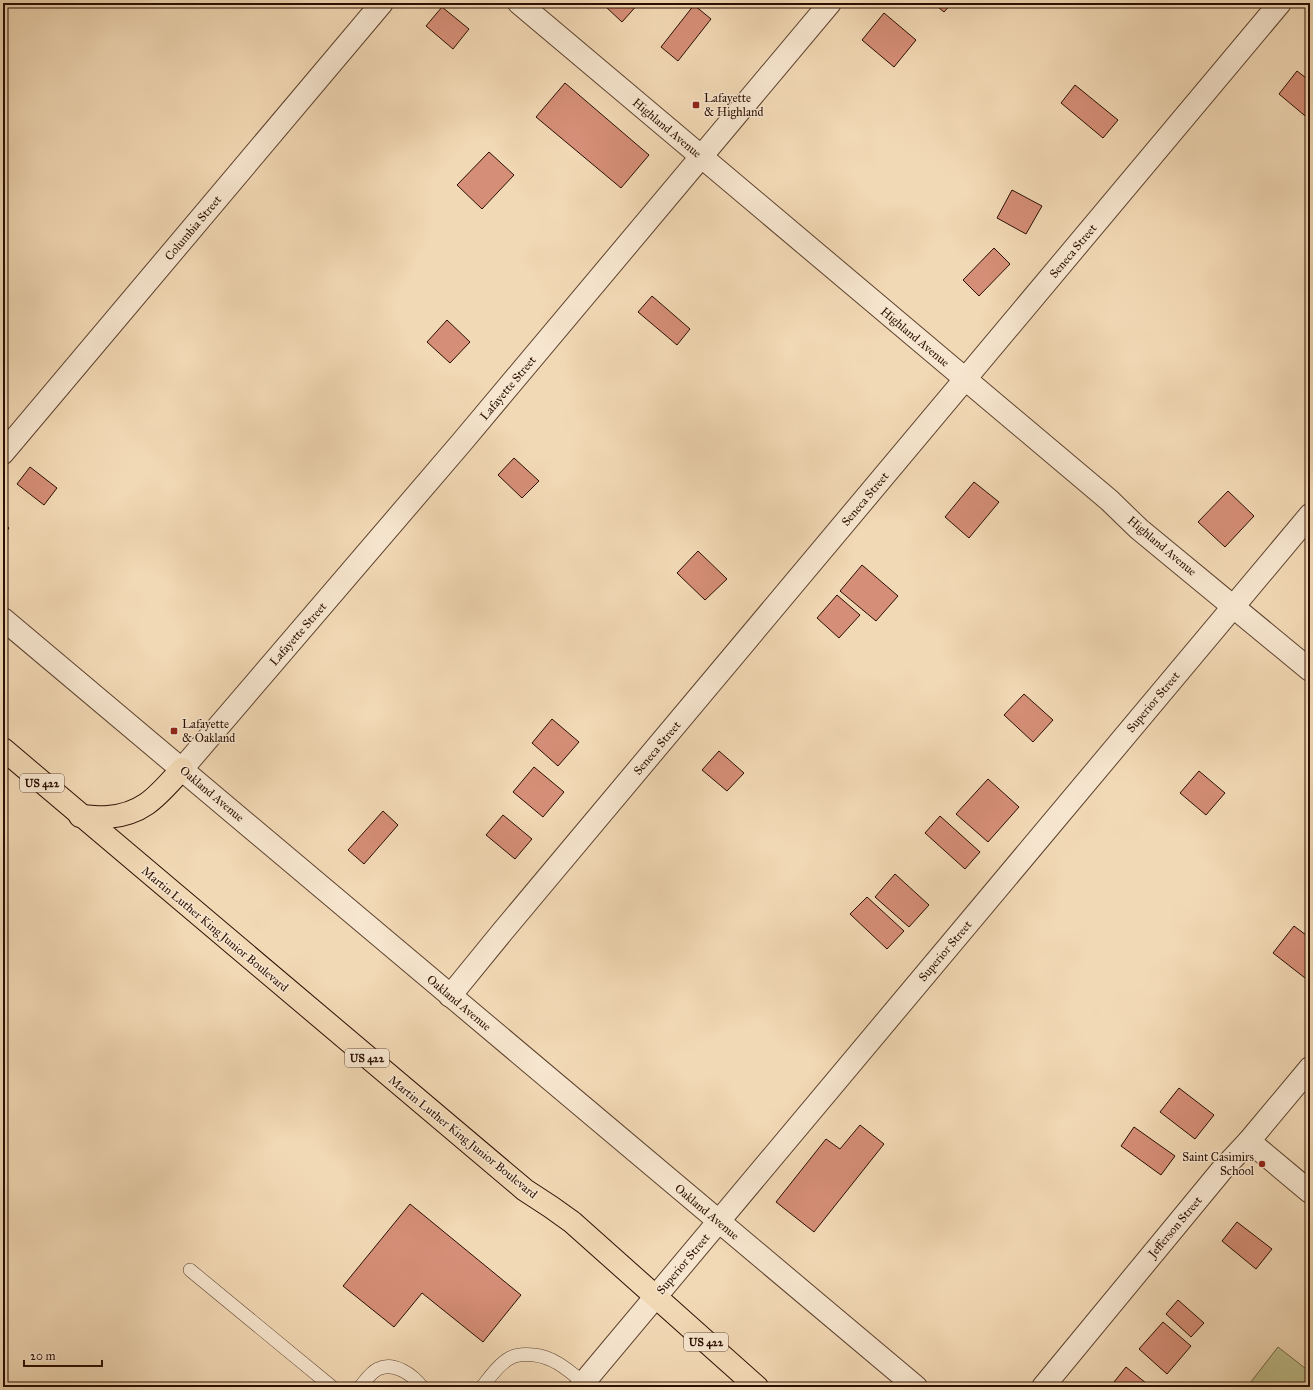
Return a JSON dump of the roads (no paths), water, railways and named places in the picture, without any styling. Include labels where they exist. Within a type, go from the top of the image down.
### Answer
[{"type":"main road","name":"Martin Luther King Junior Boulevard","points":[[3,749],[80,816],[525,1190],[572,1222],[757,1387]]},
{"type":"main road","points":[[80,816],[108,817],[133,812],[151,802],[182,769]]},
{"type":"street","name":"Columbia Street","points":[[3,453],[382,3]]},
{"type":"street","name":"Highland Avenue","points":[[519,3],[1109,500],[1139,528],[1310,670]]},
{"type":"street","name":"Lafayette Street","points":[[182,769],[462,442],[830,3]]},
{"type":"street","name":"Seneca Street","points":[[450,996],[1280,3]]},
{"type":"street","name":"Superior Street","points":[[582,1385],[1310,515]]},
{"type":"street","name":"Oakland Avenue","points":[[3,619],[916,1387]]},
{"type":"street","name":"Jefferson Street","points":[[1043,1387],[1221,1171],[1249,1141],[1310,1068]]},
{"type":"street","points":[[1249,1141],[1310,1192]]},
{"type":"lane","points":[[190,1270],[332,1387]]},
{"type":"lane","points":[[482,1387],[506,1361],[518,1355],[527,1354],[549,1358],[562,1365],[582,1385]]},
{"type":"lane","points":[[360,1387],[378,1369],[385,1367],[402,1370],[422,1387]]},
{"type":"place","name":"Lafayette & Highland","points":[[696,105]]},
{"type":"place","name":"Lafayette & Oakland","points":[[174,731]]},
{"type":"place","name":"Saint Casimirs School","points":[[1262,1164]]}]
